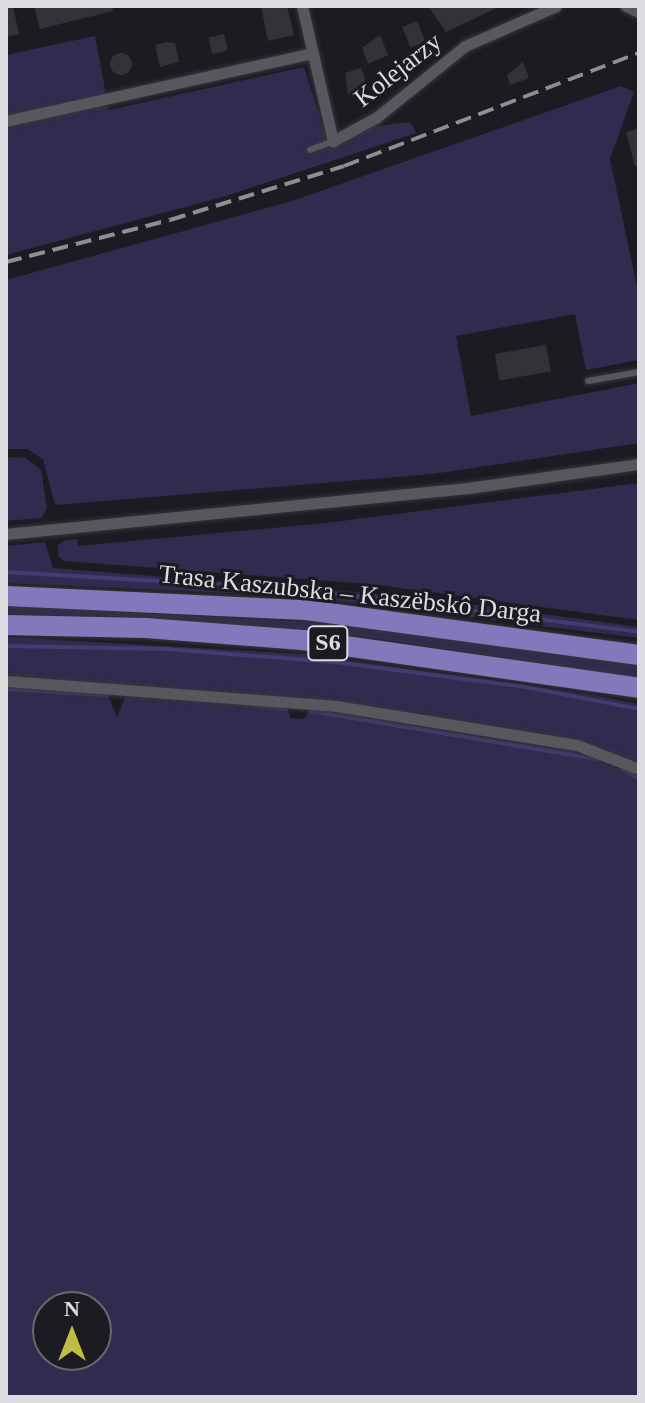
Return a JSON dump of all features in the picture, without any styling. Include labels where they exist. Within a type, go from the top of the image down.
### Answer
[{"type":"highway","name":"Trasa Kaszubska – Kaszëbskô Darga","points":[[6,596],[306,610],[639,655]]},
{"type":"highway","name":"Trasa Kaszubska – Kaszëbskô Darga","points":[[6,625],[146,628],[303,640],[639,688]]},
{"type":"street","points":[[302,6],[333,141]]},
{"type":"street","name":"Kolejarzy","points":[[333,141],[377,117],[465,46],[556,6]]},
{"type":"street","points":[[626,6],[639,12]]},
{"type":"street","points":[[6,121],[313,53]]},
{"type":"street","points":[[6,534],[475,487],[639,464]]},
{"type":"street","points":[[6,681],[336,706],[577,745],[639,769]]},
{"type":"lane","name":"Kolejarzy","points":[[310,150],[333,141]]},
{"type":"lane","points":[[588,381],[639,372]]},
{"type":"shaded area","points":[[95,36],[109,110],[304,67],[330,148],[376,126],[410,122],[416,133],[226,196],[6,255],[6,55]]},
{"type":"shaded area","points":[[621,86],[634,92],[610,159],[639,296],[639,360],[586,370],[575,314],[456,336],[471,416],[639,383],[639,443],[433,474],[55,505],[43,459],[27,449],[6,449],[6,280],[292,201]]},
{"type":"shaded area","points":[[6,457],[26,458],[41,470],[47,508],[42,518],[6,521]]},
{"type":"shaded area","points":[[639,483],[639,620],[370,584],[64,561],[58,556],[58,545],[66,540],[77,539],[78,546],[326,523]]},
{"type":"shaded area","points":[[45,542],[53,568],[418,597],[639,627],[639,638],[296,596],[6,583],[6,546]]},
{"type":"shaded area","points":[[6,606],[345,624],[639,665],[639,678],[367,637],[140,617],[6,614]]},
{"type":"shaded area","points":[[6,637],[304,654],[594,695],[639,704],[639,763],[584,742],[325,700],[6,676]]},
{"type":"shaded area","points":[[6,687],[107,692],[117,717],[126,695],[286,706],[291,718],[304,719],[310,709],[323,710],[570,750],[639,777],[639,1397],[6,1397]]},
{"type":"building","points":[[6,6],[13,6],[19,34],[6,37]]},
{"type":"building","points":[[34,6],[112,6],[113,11],[40,29]]},
{"type":"building","points":[[261,6],[287,6],[294,35],[268,41]]},
{"type":"building","points":[[428,6],[499,6],[499,7],[446,32]]},
{"type":"building","points":[[417,21],[425,41],[410,47],[402,27]]},
{"type":"building","points":[[224,34],[228,51],[212,54],[208,38]]},
{"type":"building","points":[[380,35],[388,55],[368,64],[362,48]]},
{"type":"building","points":[[175,43],[179,62],[160,67],[155,45]]},
{"type":"building","points":[[121,53],[129,56],[132,64],[129,72],[121,75],[113,72],[110,64],[113,56]]},
{"type":"building","points":[[523,62],[529,78],[510,85],[507,75]]},
{"type":"building","points":[[361,68],[368,87],[348,95],[345,73]]},
{"type":"building","points":[[639,128],[639,166],[635,166],[626,132]]},
{"type":"building","points":[[546,345],[551,372],[499,381],[495,354]]},
{"type":"waterway","points":[[6,572],[308,590],[639,632]]},
{"type":"waterway","points":[[6,646],[166,649],[334,662],[520,686],[639,709]]},
{"type":"waterway","points":[[6,689],[107,695]]},
{"type":"waterway","points":[[257,705],[286,709]]},
{"type":"waterway","points":[[310,711],[598,759]]},
{"type":"waterway","points":[[621,768],[639,779]]},
{"type":"railway","points":[[6,262],[170,220],[344,166],[639,53]]}]
